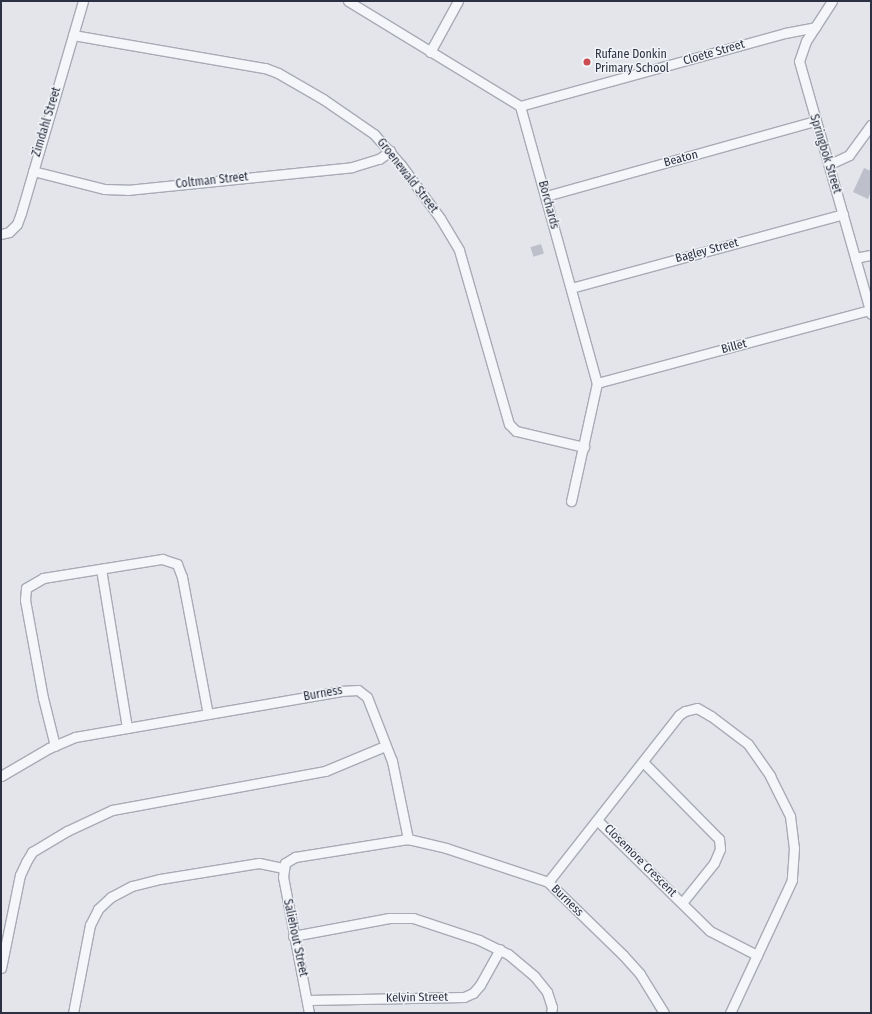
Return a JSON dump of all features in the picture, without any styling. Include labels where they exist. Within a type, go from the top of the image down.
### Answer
[{"type":"street","name":"Zimdahl Street","points":[[1,234],[9,232],[17,224],[83,1]]},
{"type":"street","points":[[348,1],[520,106]]},
{"type":"street","points":[[430,52],[458,1]]},
{"type":"street","name":"Springbok Street","points":[[832,1],[801,50],[799,61],[815,121],[830,164],[871,312]]},
{"type":"street","name":"Cloete Street","points":[[520,106],[785,33],[815,27]]},
{"type":"street","name":"Groenewald Street","points":[[73,35],[244,64],[278,73],[374,134],[390,151],[440,218],[459,250],[509,424],[516,431],[584,447]]},
{"type":"street","name":"Borchards","points":[[520,106],[597,383],[584,447],[570,501]]},
{"type":"street","name":"Beaton","points":[[546,196],[815,121]]},
{"type":"street","points":[[830,164],[849,155],[871,125]]},
{"type":"street","name":"Coltman Street","points":[[33,170],[104,189],[126,190],[352,167],[379,159],[390,151]]},
{"type":"street","name":"Bagley Street","points":[[571,288],[843,214]]},
{"type":"street","points":[[855,258],[871,255]]},
{"type":"street","name":"Billet","points":[[597,383],[871,312]]},
{"type":"street","points":[[1,776],[55,746],[75,737],[208,714],[182,577],[177,564],[162,559],[43,578],[26,588],[26,600],[41,691],[55,746]]},
{"type":"street","points":[[101,569],[127,728]]},
{"type":"street","name":"Burness","points":[[208,714],[358,690],[367,698],[397,780],[408,839]]},
{"type":"street","name":"Closemore Crescent","points":[[548,882],[644,763],[679,715],[685,711],[697,708],[711,716],[748,744],[770,776],[790,816],[794,868],[792,880],[730,1013]]},
{"type":"street","points":[[1,968],[20,875],[32,852],[99,814],[112,810],[326,771],[385,746]]},
{"type":"street","name":"Closemore Crescent","points":[[644,763],[719,839],[720,850],[714,863],[682,903]]},
{"type":"street","name":"Closemore Crescent","points":[[597,820],[710,931],[757,955]]},
{"type":"street","name":"Burness","points":[[284,866],[295,857],[408,839],[446,848],[548,882],[623,955],[640,974],[664,1013]]},
{"type":"street","points":[[73,1013],[90,925],[98,910],[111,896],[132,886],[160,879],[259,863],[284,866]]},
{"type":"street","name":"Saliehout Street","points":[[284,866],[293,936],[308,1000],[309,1013]]},
{"type":"street","points":[[293,936],[404,917],[479,940],[500,949],[539,982],[551,999],[551,1013]]},
{"type":"street","name":"Kelvin Street","points":[[308,1000],[464,997],[473,993],[480,985],[500,949]]},
{"type":"building","points":[[864,168],[871,171],[871,191],[868,199],[853,192]]},
{"type":"building","points":[[541,244],[544,254],[533,257],[530,247]]},
{"type":"place","name":"Rufane Donkin Primary School","points":[[587,62]]}]
